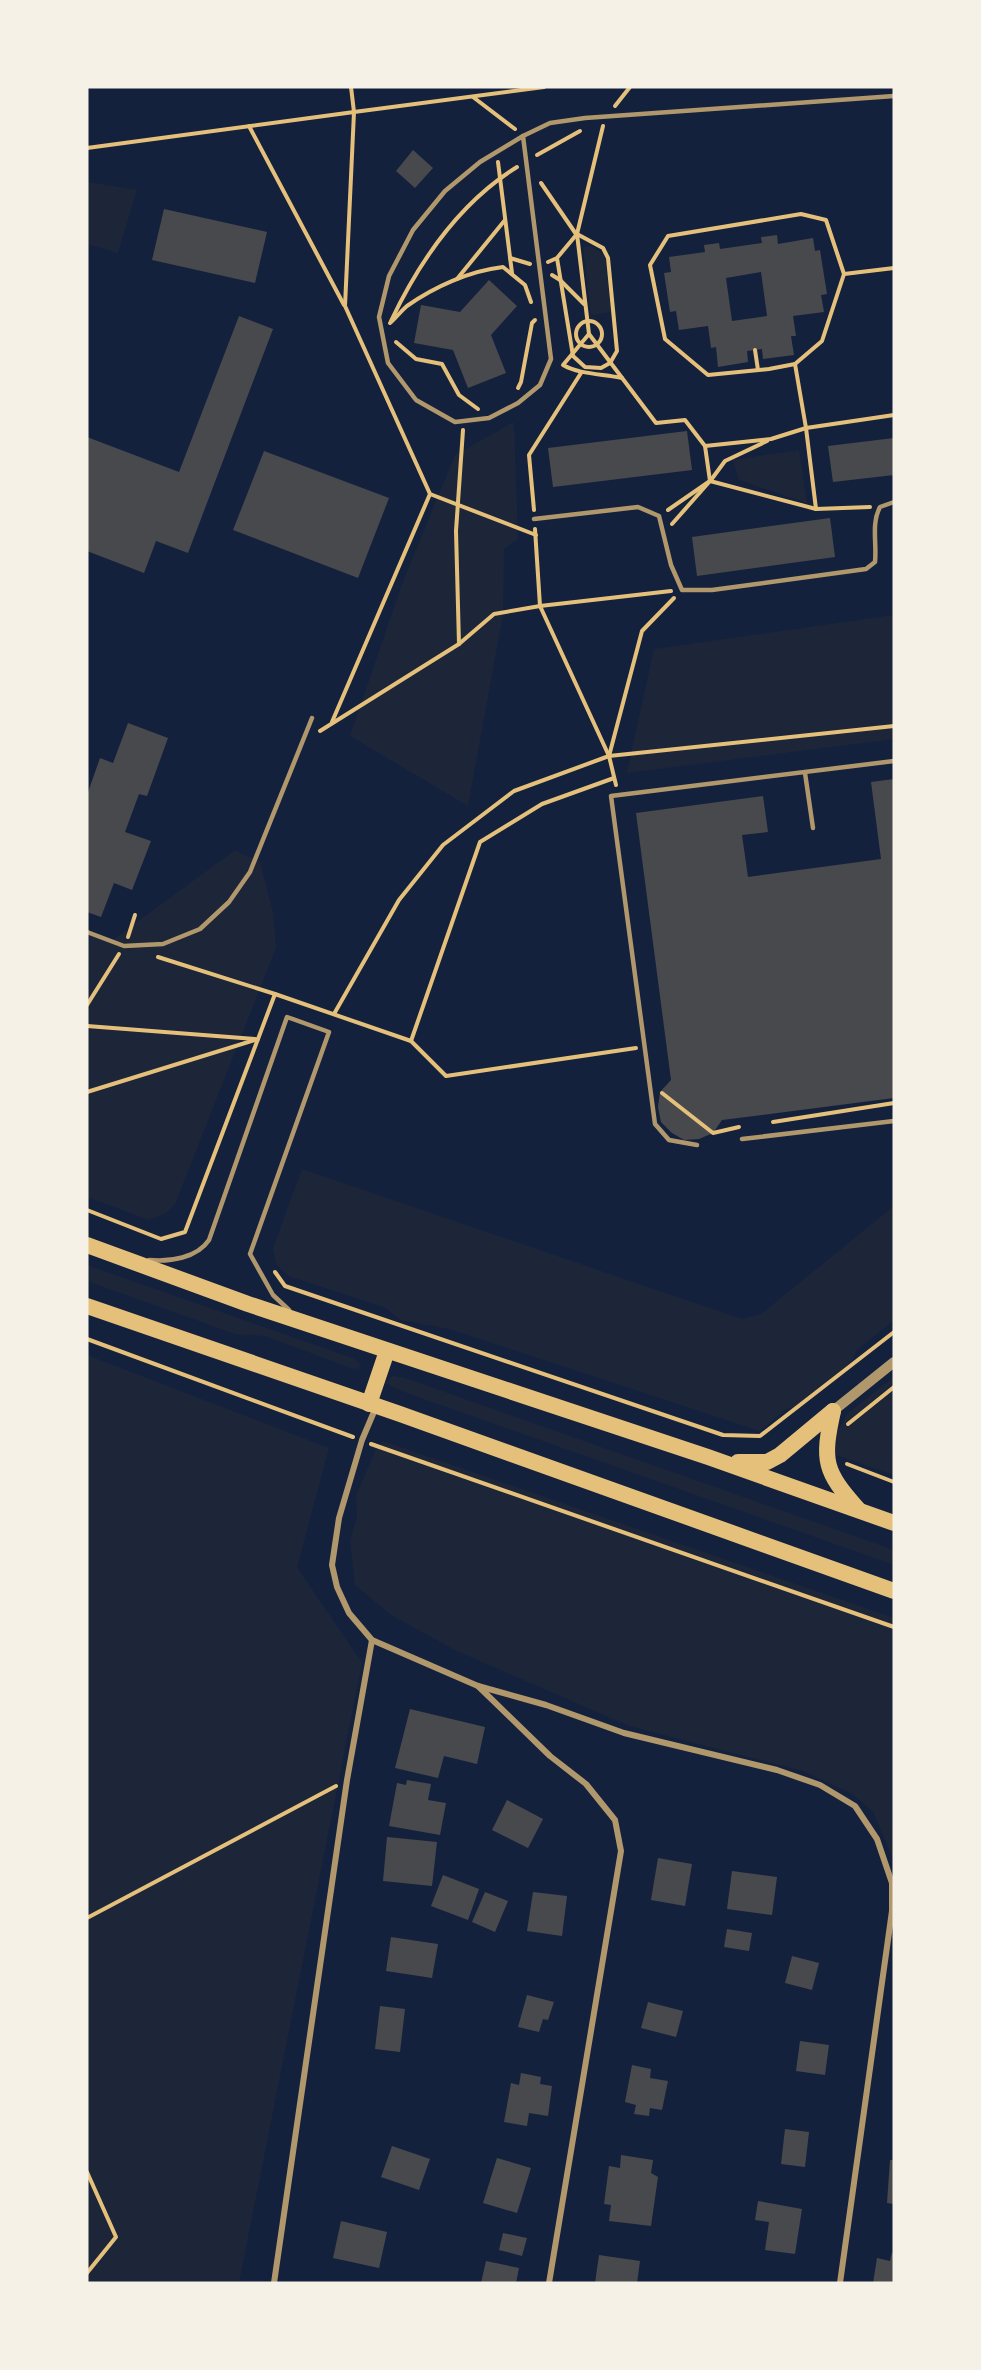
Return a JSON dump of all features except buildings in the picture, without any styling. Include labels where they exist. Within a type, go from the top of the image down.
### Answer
[{"type":"highway","points":[[87,1245],[248,1304],[722,1461],[894,1523]]},
{"type":"highway","points":[[87,1306],[894,1591]]},
{"type":"highway","points":[[372,1405],[387,1351]]},
{"type":"highway","points":[[722,1461],[766,1462],[780,1455],[834,1411]]},
{"type":"highway","points":[[834,1411],[828,1436],[827,1464],[841,1490],[861,1512]]},
{"type":"street","points":[[834,1411],[894,1362]]},
{"type":"street","points":[[372,1405],[339,1518],[332,1565],[337,1587],[349,1613],[372,1640],[478,1686],[546,1705],[624,1733],[777,1770],[820,1785],[855,1806],[877,1839],[892,1882],[892,1911],[840,2283]]},
{"type":"street","points":[[274,2283],[347,1780],[372,1640]]},
{"type":"street","points":[[478,1686],[550,1756],[586,1784],[615,1820],[621,1851],[549,2283]]},
{"type":"lane","points":[[522,136],[551,359],[540,385],[518,403],[489,418],[455,422],[416,400],[388,363],[379,317],[389,276],[413,230],[445,191],[480,162],[522,136],[550,123],[585,118],[894,96]]},
{"type":"lane","points":[[534,519],[638,507],[659,516],[671,565],[682,590],[711,590],[866,569],[875,562],[874,518],[879,507],[894,502]]},
{"type":"lane","points":[[87,932],[124,946],[163,944],[200,929],[229,902],[250,872],[312,718]]},
{"type":"lane","points":[[697,1145],[669,1140],[656,1124],[611,796],[894,761]]},
{"type":"lane","points":[[806,772],[813,828]]},
{"type":"lane","points":[[126,1258],[162,1262],[182,1258],[203,1248],[209,1240],[287,1017],[329,1032],[250,1254],[273,1295],[285,1307],[314,1326]]},
{"type":"lane","points":[[742,1139],[894,1121]]},
{"type":"path","points":[[345,306],[354,112],[351,87]]},
{"type":"path","points":[[87,148],[544,87]]},
{"type":"path","points":[[473,97],[522,136]]},
{"type":"path","points":[[391,330],[391,323],[417,271],[437,242],[477,196],[501,177],[605,118]]},
{"type":"path","points":[[605,118],[577,234],[589,334],[656,423],[685,420],[705,446],[710,480]]},
{"type":"path","points":[[249,126],[345,306],[430,494],[536,535]]},
{"type":"path","points":[[496,152],[512,274]]},
{"type":"path","points":[[526,162],[577,234],[603,248],[608,258],[617,351],[610,363],[601,368],[581,373],[574,372],[563,365],[589,334]]},
{"type":"path","points":[[801,214],[826,220],[844,274],[822,341],[795,364],[708,375],[665,339],[650,265],[668,236],[801,214]]},
{"type":"path","points":[[456,279],[506,219]]},
{"type":"path","points":[[577,234],[557,258],[572,354],[578,363],[590,370],[622,378]]},
{"type":"path","points":[[510,258],[539,267],[560,280],[585,305]]},
{"type":"path","points":[[391,323],[406,307],[456,279],[483,269],[502,267],[512,274],[525,285],[533,307]]},
{"type":"path","points":[[844,274],[894,268]]},
{"type":"path","points":[[527,384],[513,395],[521,382],[532,323],[537,317],[537,327]]},
{"type":"path","points":[[587,321],[597,323],[602,330],[601,340],[590,347],[581,344],[576,330],[581,323],[587,321]]},
{"type":"path","points":[[392,337],[399,346],[416,359],[442,364],[459,395],[479,409],[487,406]]},
{"type":"path","points":[[755,350],[758,370]]},
{"type":"path","points":[[795,364],[816,509]]},
{"type":"path","points":[[581,373],[529,455],[540,606],[609,756]]},
{"type":"path","points":[[459,644],[456,531],[465,399]]},
{"type":"path","points":[[664,534],[725,460],[771,439],[806,428],[894,415]]},
{"type":"path","points":[[705,446],[771,439]]},
{"type":"path","points":[[710,480],[816,509],[879,507]]},
{"type":"path","points":[[659,516],[710,480]]},
{"type":"path","points":[[331,724],[430,494]]},
{"type":"path","points":[[303,742],[459,644],[494,615],[540,606],[682,590]]},
{"type":"path","points":[[609,756],[642,631],[682,590]]},
{"type":"path","points":[[334,1014],[399,900],[443,844],[514,791],[609,756],[894,726]]},
{"type":"path","points":[[411,1041],[480,842],[542,804],[614,778]]},
{"type":"path","points":[[87,1005],[124,946],[135,915]]},
{"type":"path","points":[[156,956],[411,1041],[446,1076],[645,1047]]},
{"type":"path","points":[[87,1210],[161,1239],[184,1232],[275,994]]},
{"type":"path","points":[[87,1026],[258,1039]]},
{"type":"path","points":[[87,1092],[258,1039]]},
{"type":"path","points":[[660,1092],[713,1133],[744,1126]]},
{"type":"path","points":[[767,1123],[894,1103]]},
{"type":"path","points":[[273,1270],[285,1286],[723,1435],[743,1437],[760,1437],[894,1332]]},
{"type":"path","points":[[87,1339],[393,1453],[894,1627]]},
{"type":"path","points":[[844,1434],[847,1424],[894,1387]]},
{"type":"path","points":[[845,1463],[894,1482]]},
{"type":"path","points":[[87,1918],[347,1780]]},
{"type":"path","points":[[87,2172],[116,2237],[87,2273]]},
{"type":"shaded area","points":[[87,182],[137,190],[118,253],[87,244]]},
{"type":"shaded area","points":[[590,246],[603,254],[606,263],[611,312],[591,315],[583,247]]},
{"type":"shaded area","points":[[514,422],[518,539],[504,549],[503,614],[468,806],[350,736],[402,584],[455,455]]},
{"type":"shaded area","points":[[799,450],[807,503],[739,480],[733,460]]},
{"type":"shaded area","points":[[894,615],[894,739],[627,773],[654,649]]},
{"type":"shaded area","points":[[235,850],[260,862],[273,912],[276,948],[175,1204],[166,1213],[149,1220],[87,1197],[87,934],[110,942]]},
{"type":"shaded area","points":[[302,1169],[742,1319],[761,1314],[894,1206],[894,1320],[857,1350],[852,1361],[800,1406],[786,1409],[760,1431],[449,1329],[400,1320],[386,1308],[288,1276],[276,1264],[273,1248]]},
{"type":"shaded area","points":[[87,1265],[352,1358],[361,1366],[357,1369],[351,1368],[265,1336],[235,1334],[87,1281]]},
{"type":"shaded area","points":[[87,1355],[329,1448],[297,1567],[362,1663],[239,2283],[87,2283]]},
{"type":"shaded area","points":[[392,1376],[405,1378],[894,1550],[894,1565],[404,1392],[385,1383]]},
{"type":"shaded area","points":[[894,1377],[894,1475],[833,1454],[835,1435],[848,1413]]},
{"type":"shaded area","points":[[383,1441],[894,1618],[894,1861],[873,1812],[854,1795],[803,1771],[629,1726],[457,1651],[391,1615],[355,1585],[350,1541],[357,1516],[356,1496],[375,1451]]}]
